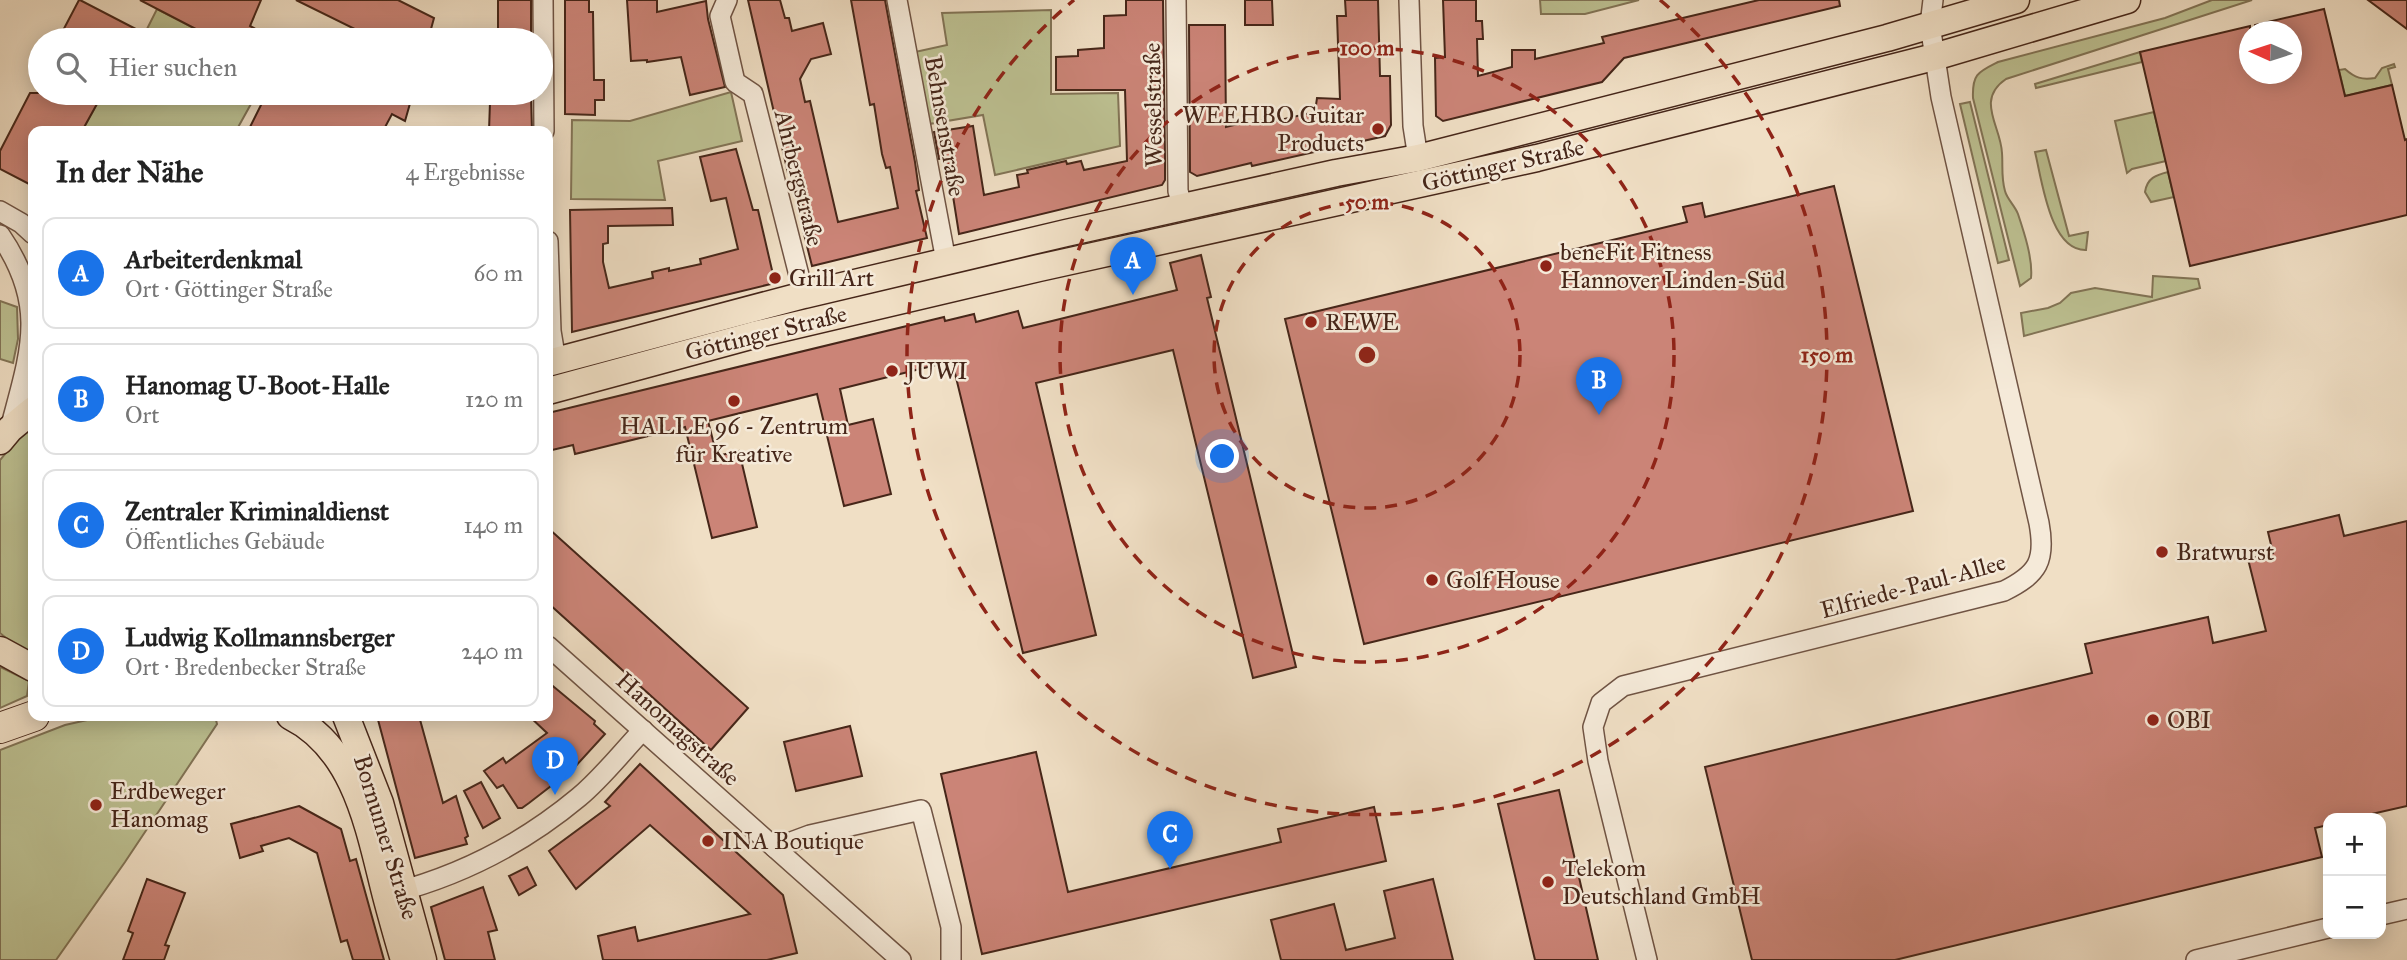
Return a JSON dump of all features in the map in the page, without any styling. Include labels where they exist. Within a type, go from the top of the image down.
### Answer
[{"type":"highway","points":[[0,728],[28,718]]},
{"type":"main road","name":"Göttinger Straße","points":[[553,362],[804,295],[946,261],[1336,173],[1419,158],[1931,13],[2016,0]]},
{"type":"main road","name":"Göttinger Straße","points":[[553,390],[754,335],[1039,268],[1537,158],[1934,57],[2127,0]]},
{"type":"main road","points":[[5,435],[28,414]]},
{"type":"main road","points":[[0,650],[28,665]]},
{"type":"main road","name":"Bornumer Straße","points":[[301,721],[337,756],[351,780],[423,960]]},
{"type":"main road","name":"Bornumer Straße","points":[[348,721],[380,803],[404,960]]},
{"type":"street","points":[[544,0],[544,28]]},
{"type":"street","name":"Ahrbergstraße","points":[[727,0],[720,16],[735,82],[753,94],[804,295]]},
{"type":"street","name":"Behnsenstraße","points":[[897,0],[946,261]]},
{"type":"street","name":"Wesselstraße","points":[[1176,0],[1178,191],[1183,208]]},
{"type":"street","points":[[1409,0],[1413,127],[1419,158]]},
{"type":"street","name":"Elfriede-Paul-Allee","points":[[1647,960],[1598,761],[1593,727],[1601,703],[1623,686],[2004,591],[2025,581],[2037,566],[2042,551],[2039,523],[1989,311],[1934,57],[1931,13]]},
{"type":"street","points":[[544,105],[544,126]]},
{"type":"street","points":[[0,211],[28,230]]},
{"type":"street","points":[[0,235],[22,273],[28,296]]},
{"type":"street","points":[[5,435],[28,358]]},
{"type":"street","name":"Hanomagstraße","points":[[553,650],[901,960]]},
{"type":"street","points":[[395,892],[469,867],[518,842],[581,796],[643,730]]},
{"type":"street","points":[[775,848],[810,835],[921,810],[951,927],[951,960]]},
{"type":"street","points":[[2386,914],[2407,909]]},
{"type":"street","points":[[2196,960],[2323,929]]},
{"type":"green space","points":[[1540,0],[1639,0],[1585,14],[1541,14]]},
{"type":"green space","points":[[2212,0],[2252,0],[2006,79],[1997,87],[1991,105],[2001,143],[2004,186],[2007,197],[2018,214],[2031,263],[2031,278],[2020,286],[1973,98],[1975,79],[1986,68],[1998,62],[2165,18]]},
{"type":"green space","points":[[157,9],[194,28],[148,28]]},
{"type":"green space","points":[[1051,10],[1051,94],[1118,93],[1120,146],[995,175],[983,115],[929,124],[915,52],[947,45],[942,13]]},
{"type":"green space","points":[[2140,52],[2142,62],[2036,88],[2035,84]]},
{"type":"green space","points":[[2394,64],[2395,67],[2388,69],[2392,85],[2345,96],[2339,70],[2345,69],[2359,78],[2370,79],[2375,78],[2382,68]]},
{"type":"green space","points":[[731,92],[742,141],[658,161],[665,200],[571,199],[572,120],[630,121]]},
{"type":"green space","points":[[1970,102],[2009,260],[1998,263],[1960,104]]},
{"type":"green space","points":[[96,105],[250,105],[239,126],[85,126]]},
{"type":"green space","points":[[2154,112],[2166,161],[2132,169],[2127,173],[2115,121]]},
{"type":"green space","points":[[2046,150],[2069,236],[2088,232],[2086,250],[2074,247],[2064,239],[2050,212],[2035,152]]},
{"type":"green space","points":[[2168,172],[2174,197],[2151,202],[2145,192],[2148,183],[2156,176]]},
{"type":"green space","points":[[2153,276],[2198,279],[2200,288],[2024,336],[2021,313],[2048,308],[2060,303],[2071,293],[2095,288],[2152,297]]},
{"type":"green space","points":[[0,301],[17,307],[18,339],[13,363],[0,359]]},
{"type":"green space","points":[[28,430],[28,653],[0,633],[0,460]]},
{"type":"green space","points":[[0,667],[28,681],[28,688],[27,696],[0,708]]},
{"type":"green space","points":[[83,721],[216,721],[217,724],[56,960],[0,960],[0,750],[65,725]]},
{"type":"building","points":[[80,0],[134,28],[64,28]]},
{"type":"building","points":[[140,0],[261,0],[250,26],[254,28],[194,28]]},
{"type":"building","points":[[296,0],[398,0],[434,18],[431,28],[353,28]]},
{"type":"building","points":[[498,0],[531,0],[531,28],[498,28]]},
{"type":"building","points":[[565,0],[589,0],[589,12],[593,12],[594,80],[604,80],[604,100],[595,100],[595,115],[565,114]]},
{"type":"building","points":[[627,0],[657,0],[657,12],[706,1],[725,87],[690,95],[681,57],[647,62],[631,61]]},
{"type":"building","points":[[748,0],[780,0],[792,31],[823,23],[831,54],[811,59],[800,79],[805,102],[810,101],[838,222],[898,208],[890,167],[886,168],[882,154],[874,104],[870,105],[851,0],[885,0],[915,162],[919,190],[916,191],[927,238],[812,266],[803,230],[808,229],[795,171],[788,173]]},
{"type":"building","points":[[1126,0],[1163,0],[1165,180],[1162,185],[959,234],[947,158],[939,159],[934,132],[973,126],[984,195],[1019,187],[1017,175],[1028,173],[1027,170],[1066,161],[1067,164],[1081,161],[1084,170],[1127,161],[1125,90],[1056,90],[1056,57],[1078,56],[1078,50],[1104,48],[1104,16],[1126,15]]},
{"type":"building","points":[[1245,0],[1272,0],[1273,25],[1245,25]]},
{"type":"building","points":[[1345,0],[1378,0],[1380,76],[1390,76],[1391,125],[1385,136],[1252,166],[1251,163],[1197,176],[1190,172],[1189,25],[1225,25],[1226,127],[1266,120],[1267,123],[1315,112],[1317,98],[1340,99],[1337,16],[1346,16]]},
{"type":"building","points":[[1443,0],[1476,0],[1476,21],[1482,21],[1483,39],[1477,39],[1478,76],[1512,67],[1512,50],[1535,50],[1535,59],[1604,43],[1602,37],[1759,0],[1839,0],[1840,6],[1624,58],[1602,82],[1443,121],[1436,116],[1435,58],[1445,57]]},
{"type":"building","points":[[2368,0],[2407,0],[2407,29]]},
{"type":"building","points":[[2324,9],[2345,96],[2392,85],[2405,140],[2407,139],[2407,215],[2190,266],[2140,52],[2239,29],[2239,84],[2302,84],[2302,21],[2272,21]]},
{"type":"building","points":[[28,97],[28,105],[96,105],[85,126],[28,126],[28,183],[0,169],[0,151]]},
{"type":"building","points":[[261,105],[410,105],[405,121],[392,114],[386,126],[250,126]]},
{"type":"building","points":[[490,105],[531,105],[532,126],[489,126]]},
{"type":"building","points":[[736,149],[753,210],[758,210],[775,283],[572,332],[570,210],[672,208],[673,225],[608,226],[608,243],[603,244],[603,262],[609,288],[653,278],[652,272],[701,264],[700,259],[738,249],[726,198],[711,201],[700,157]]},
{"type":"building","points":[[1834,186],[1913,511],[1364,644],[1285,319],[1687,222],[1683,207],[1702,203],[1705,217]]},
{"type":"building","points":[[1201,255],[1211,297],[1207,298],[1296,667],[1253,678],[1173,350],[1036,383],[1096,635],[1023,653],[952,361],[840,389],[848,425],[873,419],[891,494],[844,506],[817,394],[708,421],[717,456],[739,451],[757,527],[712,538],[685,427],[575,454],[573,445],[553,450],[553,412],[944,317],[945,321],[974,314],[976,322],[1018,311],[1023,328],[1177,290],[1170,263]]},
{"type":"building","name":"OBI","points":[[2339,515],[2344,536],[2407,521],[2407,806],[2376,813],[2323,813],[2323,826],[2315,828],[2322,857],[1895,960],[1752,960],[1705,767],[2092,673],[2085,644],[2208,617],[2213,643],[2266,631],[2248,559],[2273,553],[2268,532]]},
{"type":"building","points":[[553,532],[748,708],[711,750],[553,608]]},
{"type":"building","points":[[553,686],[595,721],[594,724],[605,734],[573,769],[522,808],[518,808],[503,785],[497,788],[484,771],[503,758],[506,763],[547,733],[534,721],[553,721]]},
{"type":"building","points":[[378,721],[420,721],[443,803],[456,796],[468,836],[465,838],[467,844],[415,858]]},
{"type":"building","points":[[850,726],[862,776],[796,791],[784,742]]},
{"type":"building","points":[[1036,752],[1068,892],[1281,842],[1278,829],[1374,807],[1386,861],[982,954],[941,774]]},
{"type":"building","points":[[640,764],[783,895],[797,953],[767,960],[603,960],[598,936],[635,927],[638,941],[750,914],[650,825],[576,889],[549,851],[610,806],[605,802]]},
{"type":"building","points":[[481,782],[500,818],[483,828],[464,791]]},
{"type":"building","name":"Telekom Deutschland GmbH","points":[[1559,790],[1598,960],[1535,960],[1498,804]]},
{"type":"building","points":[[299,806],[341,829],[350,861],[356,859],[384,960],[353,960],[347,940],[341,942],[317,853],[289,838],[261,846],[263,851],[240,858],[231,824]]},
{"type":"building","points":[[527,867],[536,885],[519,895],[509,876]]},
{"type":"building","points":[[147,879],[185,893],[165,945],[169,946],[164,960],[123,960],[133,933],[128,931]]},
{"type":"building","points":[[1433,879],[1453,960],[1281,960],[1271,920],[1334,904],[1346,950],[1395,938],[1384,891]]},
{"type":"building","points":[[483,887],[497,930],[488,932],[495,960],[445,960],[431,907]]},
{"type":"place","name":"WEEHBO Guitar Products","points":[[1378,129]]},
{"type":"place","name":"beneFit Fitness Hannover Linden-Süd","points":[[1546,266]]},
{"type":"place","name":"Grill Art","points":[[775,278]]},
{"type":"place","name":"Arbeiterdenkmal","points":[[1133,295]]},
{"type":"place","name":"REWE","points":[[1311,322]]},
{"type":"place","name":"JUWI","points":[[892,371]]},
{"type":"place","name":"HALLE 96 - Zentrum für Kreative","points":[[734,401]]},
{"type":"place","name":"Hanomag U-Boot-Halle","points":[[1599,415]]},
{"type":"place","name":"Bratwurst","points":[[2162,552]]},
{"type":"place","name":"Golf House","points":[[1432,580]]},
{"type":"place","name":"OBI","points":[[2153,720]]},
{"type":"place","name":"Ludwig Kollmannsberger","points":[[555,795]]},
{"type":"place","name":"Erdbeweger Hanomag","points":[[96,805]]},
{"type":"place","name":"INA Boutique","points":[[708,841]]},
{"type":"place","name":"Zentraler Kriminaldienst","points":[[1170,869]]},
{"type":"place","name":"Telekom Deutschland GmbH","points":[[1548,882]]}]
